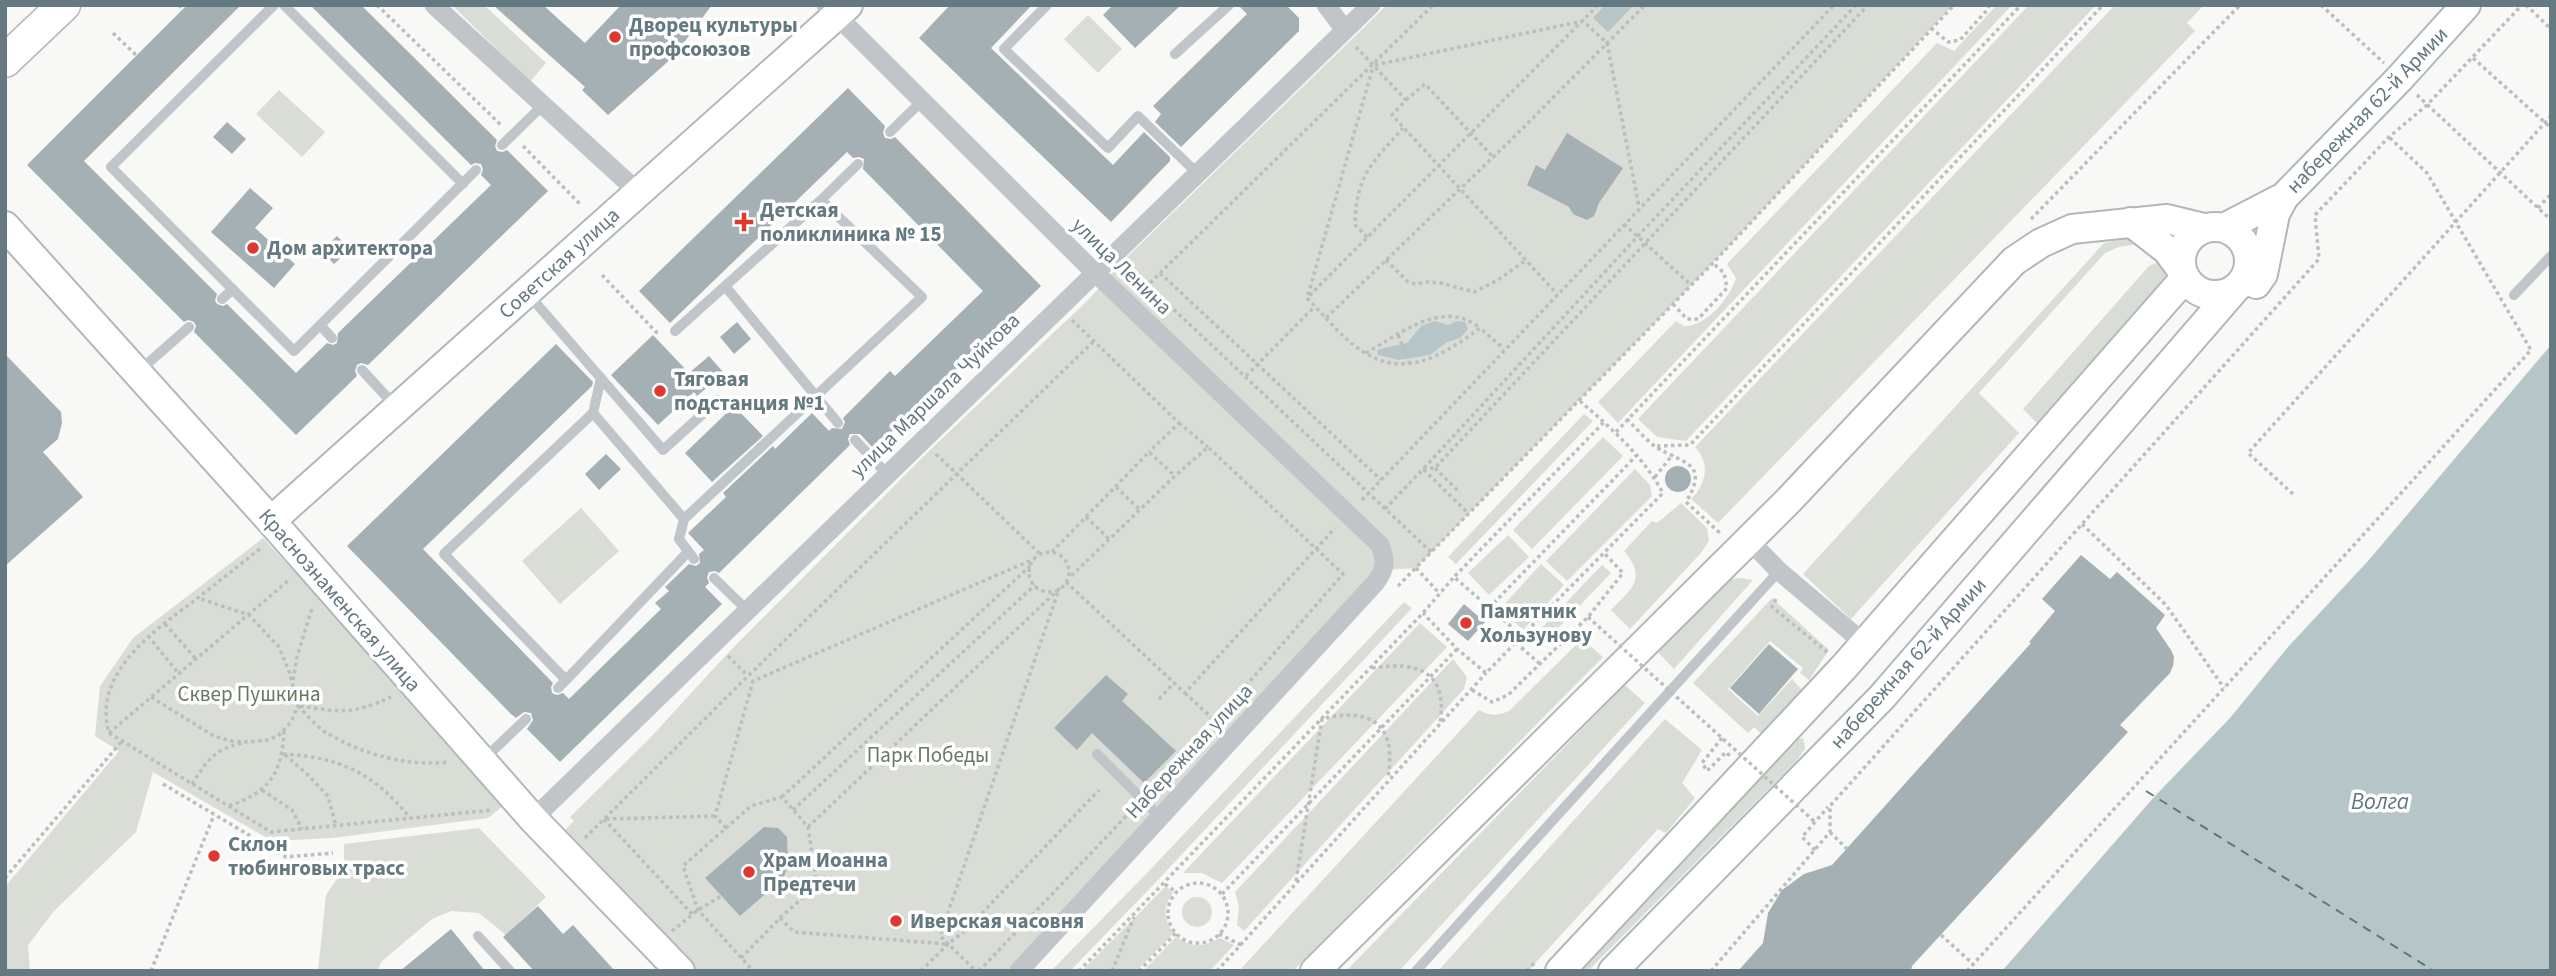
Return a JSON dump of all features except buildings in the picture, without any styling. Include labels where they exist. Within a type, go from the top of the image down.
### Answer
[{"type":"main road","points":[[5,61],[64,5]]},
{"type":"main road","name":"набережная 62-й Армии","points":[[2214,228],[2280,206],[2310,170],[2399,79],[2466,5]]},
{"type":"main road","name":"Советская улица","points":[[271,521],[638,192],[837,9]]},
{"type":"main road","points":[[1315,971],[1798,490],[2014,261],[2040,243],[2072,229],[2166,219],[2216,210],[2262,193],[2310,170]]},
{"type":"main road","points":[[2117,223],[2166,250],[2192,287],[2202,293],[2224,294],[2234,290],[2247,275],[2249,256],[2280,206]]},
{"type":"main road","points":[[2192,336],[2236,312],[2263,274],[2280,206]]},
{"type":"main road","points":[[2166,219],[2214,228],[2241,238],[2249,256]]},
{"type":"main road","name":"Краснознаменская улица","points":[[5,226],[271,521],[533,819],[680,971]]},
{"type":"main road","points":[[1560,971],[1865,644],[2183,273],[2183,249],[2188,240],[2214,228]]},
{"type":"main road","name":"набережная 62-й Армии","points":[[1613,971],[1882,697],[2234,290]]},
{"type":"street","points":[[434,5],[638,192]]},
{"type":"street","points":[[1326,5],[1349,36]]},
{"type":"street","name":"улица Маршала Чуйкова","points":[[533,819],[1197,173],[1349,36],[1371,5]]},
{"type":"street","name":"улица Ленина","points":[[837,9],[922,101],[1380,545],[1385,559]]},
{"type":"street","points":[[1748,539],[1779,571],[1865,644]]},
{"type":"street","name":"Набережная улица","points":[[1019,971],[1376,582],[1385,569],[1385,559]]},
{"type":"lane","points":[[274,5],[111,167],[294,351],[476,170]]},
{"type":"lane","points":[[285,5],[463,184]]},
{"type":"lane","points":[[1047,5],[1004,49],[1108,148],[1138,116],[1197,173]]},
{"type":"lane","points":[[1175,54],[1229,5]]},
{"type":"lane","points":[[890,132],[922,101]]},
{"type":"lane","points":[[502,145],[543,105]]},
{"type":"lane","points":[[676,331],[858,164]]},
{"type":"lane","points":[[558,688],[691,556],[679,539],[684,519],[922,297],[821,200]]},
{"type":"lane","points":[[2514,295],[2551,256]]},
{"type":"lane","points":[[725,286],[838,423]]},
{"type":"lane","points":[[222,299],[233,289]]},
{"type":"lane","points":[[526,292],[663,450],[718,400]]},
{"type":"lane","points":[[320,325],[332,338]]},
{"type":"lane","points":[[137,372],[189,327]]},
{"type":"lane","points":[[362,370],[397,408]]},
{"type":"lane","points":[[566,680],[444,554],[593,413],[601,379]]},
{"type":"lane","points":[[593,413],[684,519]]},
{"type":"lane","points":[[855,440],[887,474]]},
{"type":"lane","points":[[1416,971],[1779,571]]},
{"type":"lane","points":[[714,578],[747,610]]},
{"type":"lane","points":[[482,761],[526,719]]},
{"type":"lane","points":[[1097,754],[1160,817]]},
{"type":"lane","points":[[478,936],[510,971]]},
{"type":"path","points":[[179,5],[183,9]]},
{"type":"path","points":[[377,5],[580,204]]},
{"type":"path","points":[[1431,552],[1148,285],[1433,5]]},
{"type":"path","points":[[1307,298],[1598,5]]},
{"type":"path","points":[[1326,318],[1646,5]]},
{"type":"path","points":[[1369,493],[1834,5]]},
{"type":"path","points":[[1385,509],[1856,5]]},
{"type":"path","points":[[1423,470],[1435,468],[1867,5]]},
{"type":"path","points":[[1931,27],[1948,42],[1960,40],[1989,9],[1989,5]]},
{"type":"path","points":[[1616,432],[2021,5]]},
{"type":"path","points":[[1655,446],[1690,445],[2103,5]]},
{"type":"path","points":[[2321,5],[2551,220]]},
{"type":"path","points":[[1815,850],[1801,837],[2319,259],[2315,215],[2389,136],[2427,105],[2524,5],[2551,29]]},
{"type":"path","points":[[1397,587],[1713,263],[1950,7]]},
{"type":"path","points":[[1373,65],[1583,21]]},
{"type":"path","points":[[1583,21],[1608,43],[1639,208]]},
{"type":"path","points":[[113,33],[137,56]]},
{"type":"path","points":[[1349,36],[1406,100]]},
{"type":"path","points":[[2473,58],[2551,128]]},
{"type":"path","points":[[1307,298],[1373,65]]},
{"type":"path","points":[[1493,157],[1425,84],[1392,115],[1557,295]]},
{"type":"path","points":[[2293,494],[2248,453],[2551,116]]},
{"type":"path","points":[[1367,237],[1356,225],[1356,205],[1361,181],[1376,158],[1403,128]]},
{"type":"path","points":[[1967,971],[2531,350],[2427,173],[2389,136]]},
{"type":"path","points":[[2538,208],[2551,194]]},
{"type":"path","points":[[1624,224],[1691,285]]},
{"type":"path","points":[[1386,260],[1408,281],[1415,284],[1441,283],[1474,292],[1498,280],[1526,260]]},
{"type":"path","points":[[1673,303],[1687,319],[1699,318],[1727,288],[1724,273],[1713,263]]},
{"type":"path","points":[[1160,273],[1381,480]]},
{"type":"path","points":[[602,275],[656,332],[676,331]]},
{"type":"path","points":[[1307,298],[1344,339],[1380,360],[1402,365],[1438,357],[1480,328]]},
{"type":"path","points":[[1246,376],[1314,306]]},
{"type":"path","points":[[1059,589],[940,936],[978,971],[1143,800],[1343,574],[1069,317]]},
{"type":"path","points":[[1366,353],[1430,317],[1468,319],[1505,350]]},
{"type":"path","points":[[1398,335],[1410,364]]},
{"type":"path","points":[[584,838],[1094,342]]},
{"type":"path","points":[[1217,971],[1486,673],[1663,493],[1654,477],[1616,432],[1580,401]]},
{"type":"path","points":[[1627,419],[1655,446],[1689,463],[1695,471],[1693,490],[1686,502]]},
{"type":"path","points":[[1079,971],[1604,422]]},
{"type":"path","points":[[1052,552],[1179,423]]},
{"type":"path","points":[[808,827],[1208,447]]},
{"type":"path","points":[[931,449],[1040,554]]},
{"type":"path","points":[[1149,452],[1175,476]]},
{"type":"path","points":[[1654,477],[1673,454]]},
{"type":"path","points":[[1489,608],[1636,456]]},
{"type":"path","points":[[1435,468],[1460,493]]},
{"type":"path","points":[[1423,470],[1468,513]]},
{"type":"path","points":[[1115,486],[1140,510]]},
{"type":"path","points":[[1086,517],[1110,540]]},
{"type":"path","points":[[2082,524],[2166,605],[2224,688]]},
{"type":"path","points":[[260,549],[132,651],[114,681],[107,705],[106,722],[109,733],[271,832],[492,810]]},
{"type":"path","points":[[1185,692],[1314,549]]},
{"type":"path","points":[[753,681],[1034,559],[1040,554],[1052,552],[1068,562],[1068,580],[1215,721]]},
{"type":"path","points":[[1472,690],[1492,702],[1508,695],[1588,617],[1623,573],[1604,553]]},
{"type":"path","points":[[753,971],[698,910],[683,866],[751,806],[782,797],[1030,566],[1034,559]]},
{"type":"path","points":[[109,733],[309,565]]},
{"type":"path","points":[[1030,566],[1029,573],[1035,585],[1044,591],[1059,589]]},
{"type":"path","points":[[1416,568],[1440,594]]},
{"type":"path","points":[[1454,577],[1522,636]]},
{"type":"path","points":[[793,810],[1035,585]]},
{"type":"path","points":[[198,598],[248,615],[279,647],[298,706],[323,731],[363,750],[396,761],[430,764],[449,762]]},
{"type":"path","points":[[292,684],[312,608]]},
{"type":"path","points":[[1423,613],[1457,649],[1486,673]]},
{"type":"path","points":[[1588,617],[1815,822]]},
{"type":"path","points":[[165,623],[195,659]]},
{"type":"path","points":[[148,636],[179,674]]},
{"type":"path","points":[[1516,643],[1540,664]]},
{"type":"path","points":[[1222,894],[1457,649]]},
{"type":"path","points":[[726,655],[753,681]]},
{"type":"path","points":[[1370,668],[1405,666],[1419,669],[1431,676],[1440,689],[1443,705],[1439,726]]},
{"type":"path","points":[[715,816],[753,681]]},
{"type":"path","points":[[1159,699],[1174,683]]},
{"type":"path","points":[[298,706],[343,713],[372,705],[391,696]]},
{"type":"path","points":[[151,697],[214,736],[230,741],[248,742]]},
{"type":"path","points":[[192,784],[209,757],[231,746],[278,736],[291,722],[298,706]]},
{"type":"path","points":[[1322,719],[1352,714],[1381,728],[1391,747],[1388,780]]},
{"type":"path","points":[[1296,883],[1322,719]]},
{"type":"path","points":[[229,806],[249,799],[262,790],[277,770],[283,754],[285,729]]},
{"type":"path","points":[[1722,738],[1702,763],[1707,771],[1726,752]]},
{"type":"path","points":[[5,878],[122,741]]},
{"type":"path","points":[[283,754],[323,758],[359,771],[383,790],[410,818]]},
{"type":"path","points":[[283,754],[328,796],[335,826]]},
{"type":"path","points":[[163,784],[286,857],[333,853]]},
{"type":"path","points":[[262,790],[292,810],[302,829]]},
{"type":"path","points":[[921,971],[967,929],[1100,790]]},
{"type":"path","points":[[741,958],[817,885],[808,827],[782,797]]},
{"type":"path","points":[[1711,971],[1830,832],[1830,806]]},
{"type":"path","points":[[150,971],[214,815]]},
{"type":"path","points":[[604,819],[715,816],[726,828]]},
{"type":"path","points":[[604,819],[693,915]]},
{"type":"path","points":[[1830,832],[1847,849]]},
{"type":"path","points":[[1165,884],[1176,892]]},
{"type":"path","points":[[1205,884],[1222,894],[1228,910],[1225,927],[1219,934],[1202,943],[1184,939],[1176,933],[1168,917],[1176,892],[1184,886],[1205,884]]},
{"type":"path","points":[[671,932],[698,910],[722,896]]},
{"type":"path","points":[[1112,971],[1135,915]]},
{"type":"path","points":[[780,918],[794,932],[948,944]]},
{"type":"path","points":[[1139,971],[1176,933]]},
{"type":"path","points":[[1219,934],[1241,945]]},
{"type":"path","points":[[1941,935],[1973,964]]},
{"type":"green space","points":[[452,5],[484,5],[546,63],[530,82]]},
{"type":"green space","name":"Парк Победы","points":[[1387,5],[1953,5],[1713,263],[1416,568],[1384,570],[1019,971],[680,971],[554,841],[574,821],[570,817],[931,449],[1089,299],[1125,259]]},
{"type":"green space","points":[[1997,5],[2012,5],[1618,423],[1598,402],[1676,321],[1684,326],[1709,317],[1723,302],[1736,278],[1727,264],[1937,43],[1954,51]]},
{"type":"green space","points":[[2029,5],[2096,5],[1686,441],[1657,437],[1638,419]]},
{"type":"green space","points":[[2115,5],[2204,5],[2187,23],[2195,31],[1718,523],[1691,499],[1705,474],[1703,460],[1695,447]]},
{"type":"green space","points":[[1088,15],[1122,49],[1098,73],[1064,39]]},
{"type":"green space","points":[[279,90],[325,132],[302,157],[256,114]]},
{"type":"green space","points":[[2136,236],[2138,244],[2119,247],[2105,253],[1979,393],[2019,433],[1851,619],[1803,574],[2104,243]]},
{"type":"green space","points":[[2158,262],[2167,269],[2165,277],[2037,423],[2023,409],[2149,266]]},
{"type":"green space","points":[[1584,414],[1593,421],[1456,564],[1448,557]]},
{"type":"green space","points":[[1603,437],[1623,456],[1532,549],[1513,530]]},
{"type":"green space","points":[[1635,469],[1650,485],[1652,496],[1567,581],[1546,561]]},
{"type":"green space","points":[[1681,503],[1707,528],[1709,541],[1630,629],[1611,610],[1630,589],[1636,576],[1635,569],[1624,551],[1652,521],[1657,523]]},
{"type":"green space","points":[[581,508],[619,551],[560,604],[522,561]]},
{"type":"green space","points":[[1508,535],[1529,557],[1489,595],[1468,573]]},
{"type":"green space","name":"Сквер Пушкина","points":[[263,538],[508,802],[488,818],[332,838],[272,841],[153,772],[136,832],[54,911],[28,945],[30,971],[5,971],[5,887],[119,751],[95,736],[100,686],[133,638]]},
{"type":"green space","points":[[1541,564],[1564,585],[1523,630],[1500,609]]},
{"type":"green space","points":[[1602,565],[1611,573],[1540,647],[1531,639]]},
{"type":"green space","points":[[1730,579],[1753,580],[1674,669],[1657,651],[1722,584]]},
{"type":"green space","points":[[1772,598],[1829,650],[1809,680],[1800,673],[1803,668],[1770,641],[1728,689],[1758,716],[1792,679],[1802,690],[1793,699],[1796,702],[1764,736],[1754,727],[1748,733],[1693,683]]},
{"type":"green space","points":[[1404,602],[1412,608],[1156,882],[1070,971],[1051,971],[1148,872]]},
{"type":"green space","points":[[1420,623],[1447,647],[1222,883],[1202,873],[1183,873]]},
{"type":"green space","points":[[1582,639],[1603,657],[1293,971],[1239,971],[1479,710],[1494,715],[1509,711]]},
{"type":"green space","points":[[1453,659],[1467,677],[1464,689],[1244,931],[1237,925],[1239,906],[1235,892]]},
{"type":"green space","points":[[1625,685],[1645,703],[1399,971],[1346,971]]},
{"type":"green space","points":[[1665,719],[1702,750],[1682,783],[1695,798],[1666,833],[1658,829],[1528,971],[1438,971]]},
{"type":"green space","points":[[1803,738],[1805,749],[1797,760],[1588,971],[1577,971],[1791,740]]},
{"type":"green space","points":[[479,828],[546,897],[506,935],[479,913],[451,911],[432,919],[382,961],[377,971],[318,971],[326,895],[344,868],[344,844]]},
{"type":"green space","points":[[1166,886],[1173,893],[1167,903],[1166,913],[1174,933],[1136,971],[1082,971]]},
{"type":"green space","points":[[1197,897],[1208,901],[1212,912],[1208,923],[1197,927],[1186,923],[1182,912],[1186,901]]},
{"type":"green space","points":[[1176,937],[1193,945],[1203,945],[1220,938],[1234,945],[1210,971],[1143,971]]},
{"type":"water","points":[[1605,5],[1634,5],[1608,32],[1593,18]]},
{"type":"water","points":[[1435,321],[1448,325],[1457,321],[1465,322],[1468,329],[1460,338],[1447,342],[1430,355],[1399,360],[1378,355],[1377,351],[1380,349],[1407,343],[1421,326]]},
{"type":"water","name":"Волга","points":[[2551,345],[2551,971],[2002,971],[2155,796],[2230,718],[2288,647],[2368,561]]},
{"type":"ferry route","points":[[2146,791],[2434,971]]},
{"type":"place","name":"Дворец культуры профсоюзов","points":[[615,37]]},
{"type":"place","name":"Детская поликлиника № 15","points":[[744,222]]},
{"type":"place","name":"Дом архитектора","points":[[253,248]]},
{"type":"place","name":"Тяговая подстанция №1","points":[[660,391]]},
{"type":"place","name":"Памятник Хользунову","points":[[1466,623]]},
{"type":"place","name":"Склон тюбинговых трасс","points":[[214,856]]},
{"type":"place","name":"Храм Иоанна Предтечи","points":[[749,872]]},
{"type":"place","name":"Иверская часовня","points":[[896,921]]}]
